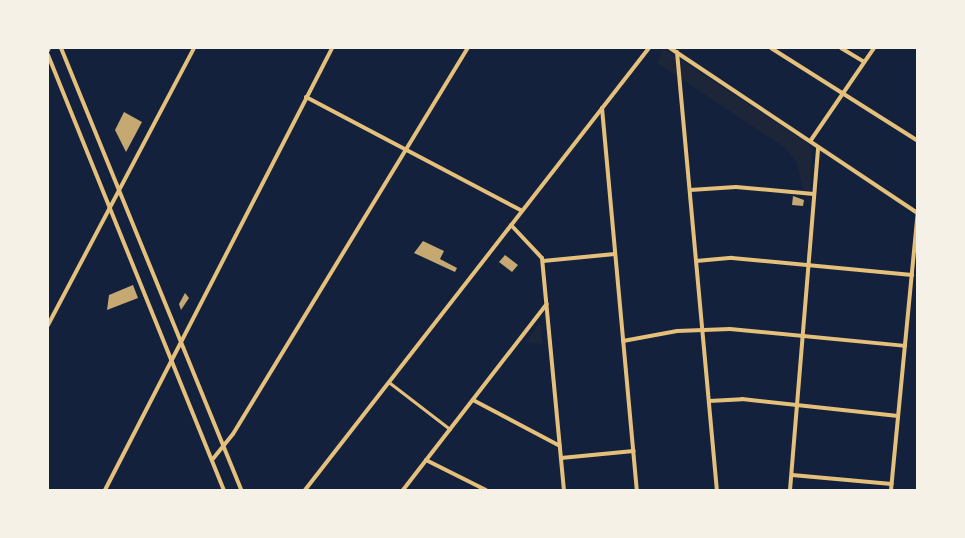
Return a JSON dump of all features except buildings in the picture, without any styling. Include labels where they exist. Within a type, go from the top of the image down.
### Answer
[{"type":"street","points":[[61,48],[241,490]]},
{"type":"street","points":[[48,325],[194,48]]},
{"type":"street","points":[[105,490],[332,48]]},
{"type":"street","points":[[212,460],[223,447],[468,48]]},
{"type":"street","points":[[305,490],[649,48]]},
{"type":"street","points":[[670,48],[811,140],[818,147],[918,213],[891,490]]},
{"type":"street","points":[[771,48],[918,141]]},
{"type":"street","points":[[778,52],[781,48]]},
{"type":"street","points":[[841,48],[864,62]]},
{"type":"street","points":[[811,140],[874,48]]},
{"type":"street","points":[[677,52],[717,490]]},
{"type":"street","points":[[48,54],[224,490]]},
{"type":"street","points":[[306,97],[522,211]]},
{"type":"street","points":[[602,108],[637,490]]},
{"type":"street","points":[[790,490],[818,147]]},
{"type":"street","points":[[690,190],[736,187],[814,194]]},
{"type":"street","points":[[511,225],[540,253],[543,261],[564,490]]},
{"type":"street","points":[[543,261],[615,254]]},
{"type":"street","points":[[696,261],[732,258],[808,267],[912,275]]},
{"type":"street","points":[[402,490],[547,304]]},
{"type":"street","points":[[624,341],[702,330],[803,336],[905,346]]},
{"type":"street","points":[[389,382],[450,429]]},
{"type":"street","points":[[709,401],[742,398],[797,406],[898,416]]},
{"type":"street","points":[[473,400],[560,446]]},
{"type":"street","points":[[561,458],[634,451]]},
{"type":"street","points":[[426,460],[486,490]]},
{"type":"street","points":[[792,475],[892,484]]},
{"type":"shaded area","points":[[663,48],[809,144],[812,151],[810,191],[803,190],[797,162],[784,147],[658,63]]},
{"type":"shaded area","points":[[540,322],[543,344],[526,342]]}]
